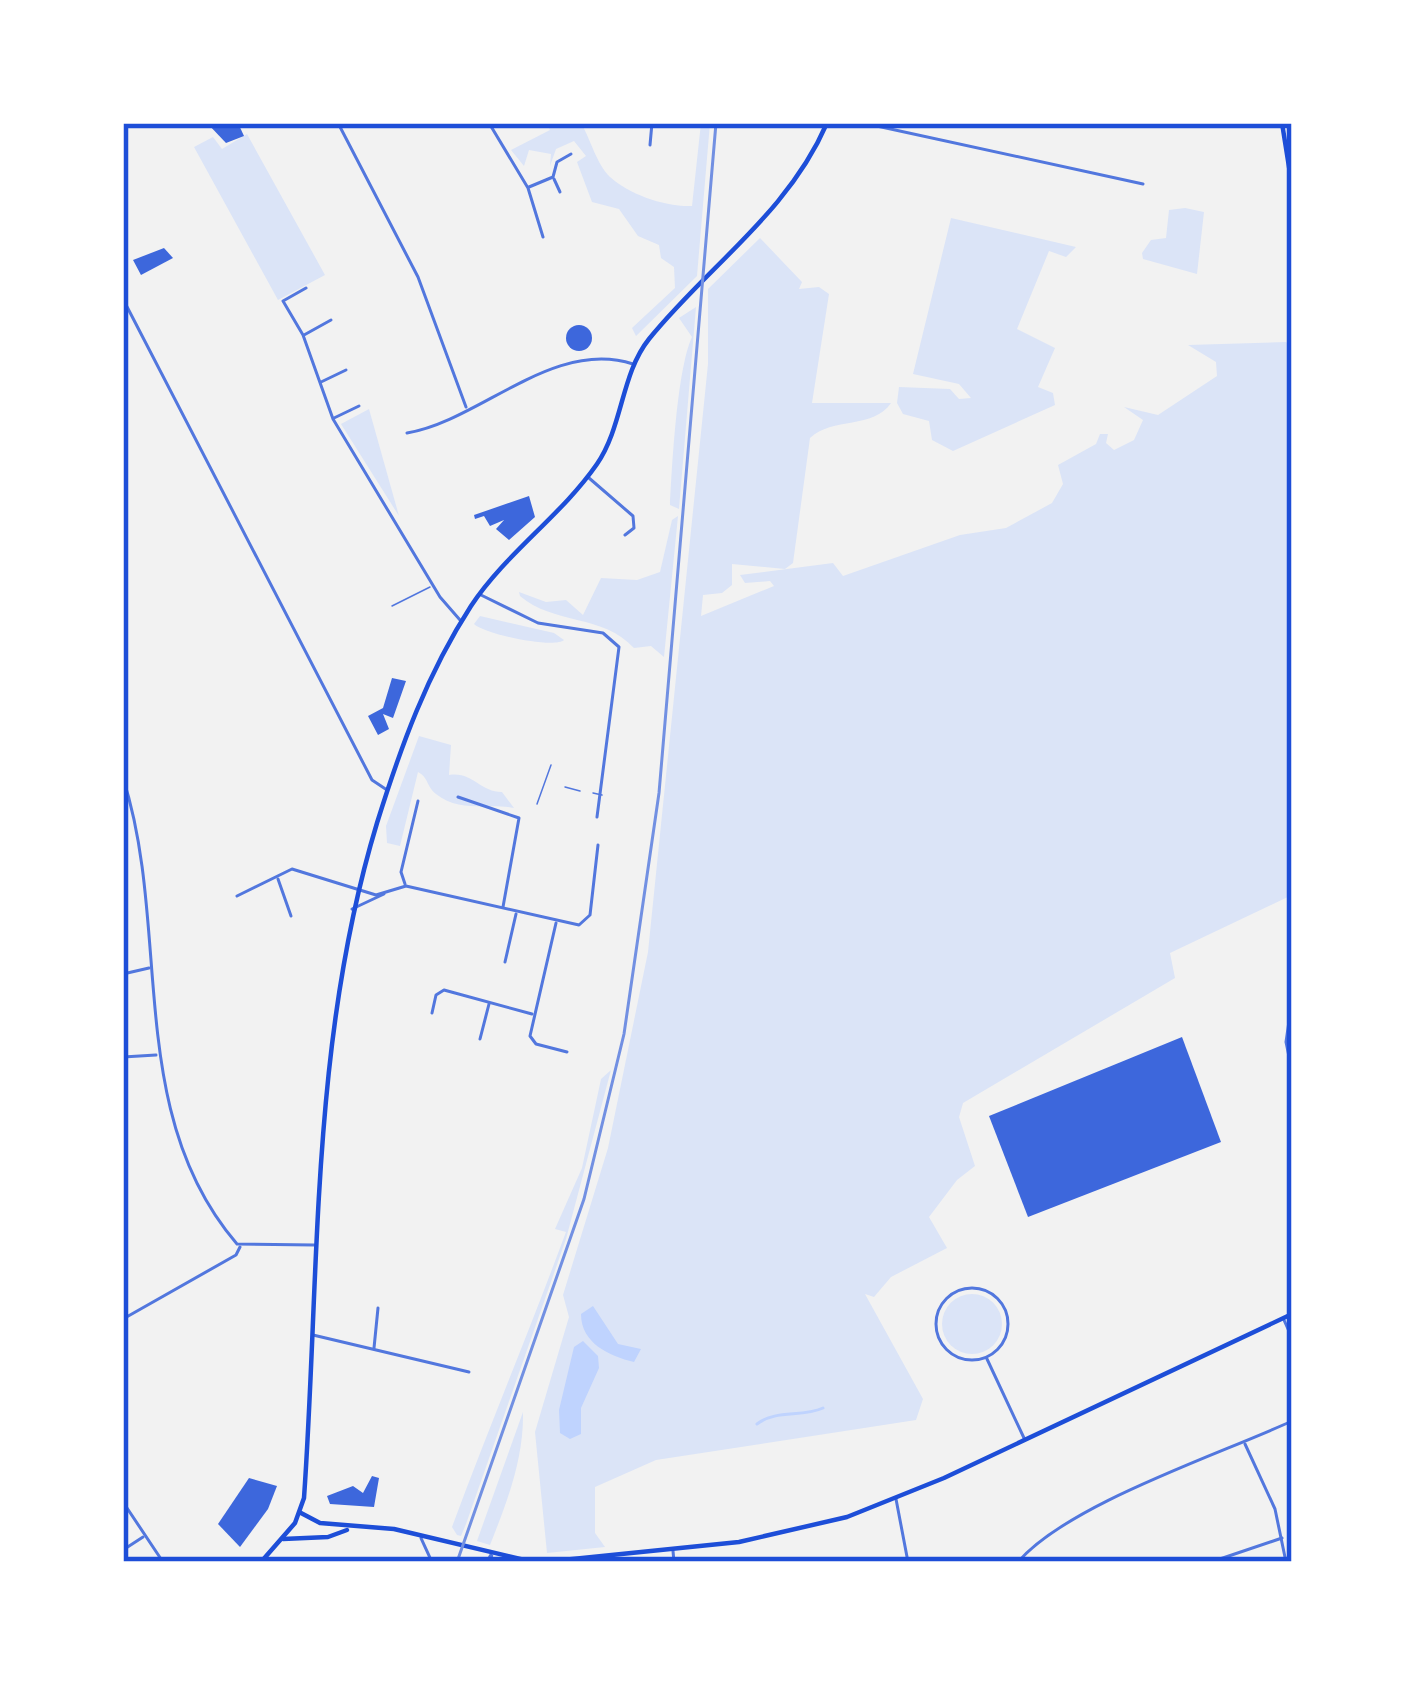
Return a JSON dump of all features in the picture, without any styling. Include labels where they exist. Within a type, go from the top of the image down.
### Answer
[{"type":"main road","points":[[261,1562],[301,1513],[327,1060],[352,909],[387,790],[428,681],[480,594],[587,476],[616,431],[635,365],[648,340],[776,208],[827,123]]},
{"type":"main road","points":[[1282,123],[1292,186]]},
{"type":"main road","points":[[543,1562],[673,1551],[800,1530],[896,1498],[1292,1314]]},
{"type":"main road","points":[[301,1513],[320,1523],[422,1536],[489,1559],[533,1562]]},
{"type":"main road","points":[[283,1539],[328,1537],[352,1528]]},
{"type":"street","points":[[338,123],[400,237],[466,407]]},
{"type":"street","points":[[489,123],[528,188],[543,237]]},
{"type":"street","points":[[650,145],[652,123]]},
{"type":"street","points":[[863,123],[1143,184]]},
{"type":"street","points":[[560,192],[553,177],[557,162],[572,154]]},
{"type":"street","points":[[528,188],[553,177]]},
{"type":"street","points":[[306,288],[284,301],[303,335],[333,419],[461,621]]},
{"type":"street","points":[[123,299],[372,780],[387,790]]},
{"type":"street","points":[[303,335],[331,320]]},
{"type":"street","points":[[407,433],[566,366],[606,359],[635,365]]},
{"type":"street","points":[[320,383],[346,370]]},
{"type":"street","points":[[333,419],[358,406]]},
{"type":"street","points":[[587,476],[633,516],[634,527],[625,535]]},
{"type":"street","points":[[480,594],[521,617],[615,640],[620,656],[597,817]]},
{"type":"street","points":[[123,778],[138,827],[158,1054],[191,1171],[241,1246]]},
{"type":"street","points":[[458,796],[519,818],[503,909]]},
{"type":"street","points":[[406,886],[401,872],[418,801]]},
{"type":"street","points":[[352,909],[406,886],[579,925],[588,920],[598,845]]},
{"type":"street","points":[[237,896],[292,868],[386,893]]},
{"type":"street","points":[[276,876],[290,916]]},
{"type":"street","points":[[505,962],[517,913]]},
{"type":"street","points":[[557,921],[532,1041],[567,1052]]},
{"type":"street","points":[[123,974],[151,968]]},
{"type":"street","points":[[432,1013],[436,995],[444,989],[534,1014]]},
{"type":"street","points":[[1292,1001],[1286,1042],[1292,1071]]},
{"type":"street","points":[[480,1039],[489,1002]]},
{"type":"street","points":[[123,1057],[158,1054]]},
{"type":"street","points":[[241,1246],[314,1245]]},
{"type":"street","points":[[123,1319],[236,1255],[241,1246]]},
{"type":"street","points":[[988,1290],[1005,1307],[1008,1330],[986,1358],[962,1360],[937,1335],[938,1311],[952,1293],[988,1290]]},
{"type":"street","points":[[374,1349],[378,1308]]},
{"type":"street","points":[[1283,1319],[1292,1338]]},
{"type":"street","points":[[311,1335],[469,1372]]},
{"type":"street","points":[[986,1358],[1025,1439]]},
{"type":"street","points":[[1018,1562],[1058,1529],[1292,1420]]},
{"type":"street","points":[[1245,1442],[1283,1538],[1286,1562]]},
{"type":"street","points":[[896,1498],[908,1562]]},
{"type":"street","points":[[123,1502],[163,1562]]},
{"type":"street","points":[[123,1550],[144,1536]]},
{"type":"street","points":[[422,1536],[432,1562]]},
{"type":"street","points":[[1211,1562],[1283,1538]]},
{"type":"street","points":[[673,1551],[674,1562]]},
{"type":"lane","points":[[392,607],[434,585]]},
{"type":"lane","points":[[537,804],[551,765]]},
{"type":"lane","points":[[545,780],[552,782]]},
{"type":"lane","points":[[566,787],[580,791]]},
{"type":"lane","points":[[593,794],[602,795]]},
{"type":"shaded area","points":[[547,123],[581,123],[605,172],[627,189],[659,202],[692,206],[701,123],[710,123],[697,276],[636,336],[632,328],[675,288],[674,267],[661,258],[659,245],[638,236],[619,209],[592,202],[577,162],[586,156],[574,141],[556,149],[550,166],[551,154],[529,150],[524,166],[511,150],[550,130]]},
{"type":"shaded area","points":[[247,134],[325,275],[278,300],[194,147],[213,137],[222,149]]},
{"type":"shaded area","points":[[1169,210],[1204,212],[1197,274],[1143,259],[1151,240],[1166,238]]},
{"type":"shaded area","points":[[951,218],[1076,247],[1066,257],[1049,251],[1017,329],[1055,348],[1038,387],[1053,393],[1055,405],[953,451],[932,440],[929,421],[903,414],[897,403],[899,387],[950,389],[959,399],[971,398],[959,384],[913,374]]},
{"type":"shaded area","points":[[760,238],[802,282],[799,289],[819,287],[829,294],[812,403],[891,403],[874,416],[830,427],[810,438],[793,563],[785,569],[732,564],[732,585],[722,593],[703,595],[701,616],[774,586],[770,581],[745,583],[740,575],[833,563],[843,576],[960,535],[1006,528],[1052,503],[1063,484],[1058,465],[1096,444],[1100,434],[1108,434],[1106,443],[1114,450],[1134,440],[1143,420],[1124,407],[1158,415],[1217,376],[1216,362],[1188,345],[1286,342],[1292,347],[1292,895],[1170,953],[1175,978],[963,1103],[959,1117],[975,1166],[957,1180],[929,1217],[947,1248],[891,1277],[874,1297],[865,1294],[923,1399],[916,1420],[656,1460],[595,1487],[595,1533],[605,1547],[547,1553],[535,1432],[569,1317],[563,1295],[608,1148],[648,952],[708,364],[708,289]]},
{"type":"shaded area","points":[[696,307],[679,509],[670,505],[674,444],[692,337],[679,318]]},
{"type":"shaded area","points":[[369,409],[399,516],[341,424]]},
{"type":"shaded area","points":[[678,516],[664,657],[651,646],[634,648],[608,630],[548,612],[520,596],[519,592],[546,602],[566,600],[583,615],[601,578],[637,580],[660,572],[672,520]]},
{"type":"shaded area","points":[[480,616],[554,633],[564,640],[547,643],[504,636],[474,624]]},
{"type":"shaded area","points":[[419,736],[451,745],[449,775],[464,776],[502,792],[514,808],[454,804],[436,794],[418,772],[400,846],[387,843],[386,826]]},
{"type":"shaded area","points":[[611,1070],[566,1239],[466,1524],[461,1536],[457,1535],[452,1527],[566,1232],[555,1229],[582,1168],[601,1079]]},
{"type":"shaded area","points":[[972,1294],[993,1303],[1002,1324],[993,1345],[972,1354],[951,1345],[942,1324],[951,1303]]},
{"type":"shaded area","points":[[523,1412],[517,1463],[490,1545],[477,1541]]},
{"type":"water","points":[[593,1306],[618,1344],[641,1349],[634,1362],[606,1352],[591,1340],[581,1314]]},
{"type":"water","points":[[583,1341],[598,1356],[599,1368],[581,1408],[581,1434],[570,1439],[560,1433],[559,1410],[574,1347]]},
{"type":"building","points":[[207,123],[238,123],[244,136],[226,143]]},
{"type":"building","points":[[164,248],[173,258],[141,275],[133,260]]},
{"type":"building","points":[[579,325],[592,338],[579,351],[566,338]]},
{"type":"building","points":[[529,496],[535,517],[509,540],[496,529],[504,520],[490,526],[484,516],[475,519],[474,515]]},
{"type":"building","points":[[392,678],[406,681],[393,718],[383,714],[389,729],[378,735],[368,716],[383,708]]},
{"type":"building","points":[[1182,1037],[1221,1142],[1028,1217],[989,1116]]},
{"type":"building","points":[[372,1476],[379,1478],[374,1507],[330,1504],[327,1496],[353,1486],[363,1493]]},
{"type":"building","points":[[249,1478],[277,1486],[268,1509],[240,1547],[218,1524]]},
{"type":"waterway","points":[[757,1424],[823,1408]]},
{"type":"railway","points":[[457,1562],[584,1199],[624,1034],[659,793],[716,123]]}]
